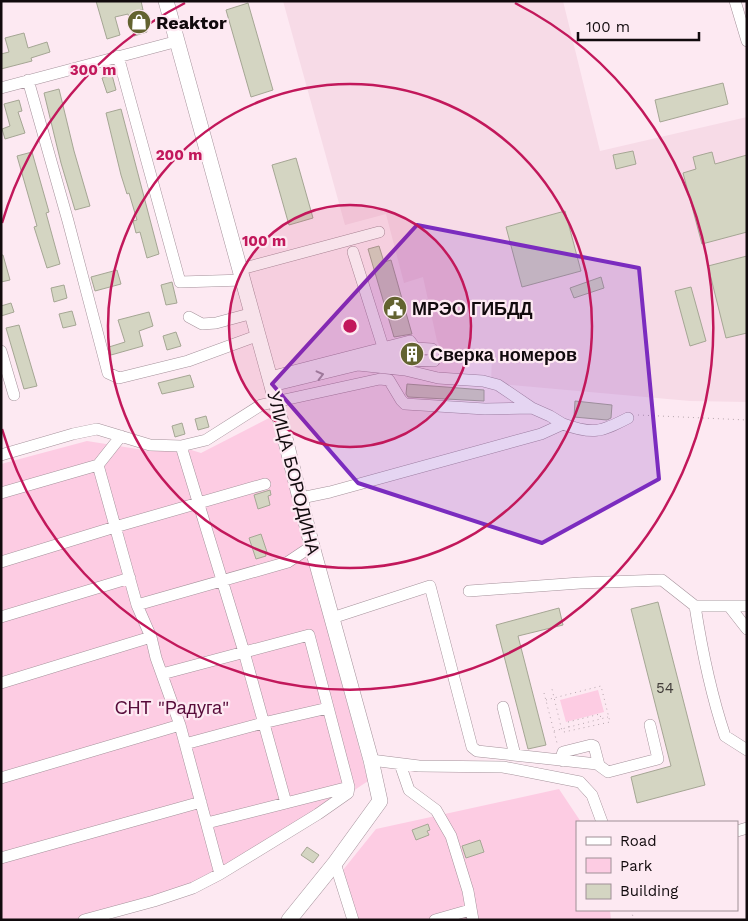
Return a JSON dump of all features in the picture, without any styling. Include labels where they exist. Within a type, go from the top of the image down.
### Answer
[{"type":"main road","name":"УЛИЦА БОРОДИНА","points":[[166,1],[271,382],[312,546],[371,760],[380,801],[335,863],[289,920]]},
{"type":"street","points":[[734,1],[747,41]]},
{"type":"street","points":[[1,88],[178,41]]},
{"type":"street","points":[[118,56],[180,282],[242,274],[379,232]]},
{"type":"street","points":[[28,80],[108,373],[120,378],[188,361],[258,335]]},
{"type":"street","points":[[353,252],[383,348]]},
{"type":"street","points":[[189,317],[202,324],[216,323],[252,313]]},
{"type":"street","points":[[271,382],[410,341],[415,348]]},
{"type":"street","points":[[271,382],[358,365],[415,348],[432,349],[434,360],[379,359]]},
{"type":"street","points":[[1,351],[14,394]]},
{"type":"street","points":[[358,365],[405,370],[438,378],[483,381],[498,385],[532,408],[581,430],[604,430],[628,418]]},
{"type":"street","points":[[1,455],[97,429],[150,445],[181,446],[206,440],[261,405],[380,379],[389,380],[401,400],[406,404],[485,409],[532,408]]},
{"type":"street","points":[[301,498],[330,492],[541,434],[564,424]]},
{"type":"street","points":[[1,493],[98,465],[120,436]]},
{"type":"street","points":[[181,446],[244,652],[286,803]]},
{"type":"street","points":[[98,465],[137,605],[151,637],[180,725],[220,874]]},
{"type":"street","points":[[1,562],[197,502],[265,484]]},
{"type":"street","points":[[137,605],[288,562],[312,546]]},
{"type":"street","points":[[1,617],[130,578]]},
{"type":"street","points":[[469,591],[580,583],[662,580],[695,606],[747,606]]},
{"type":"street","points":[[332,618],[430,586],[472,747],[478,751],[562,757],[599,765],[608,772],[658,759],[650,725]]},
{"type":"street","points":[[695,606],[712,696],[725,736],[747,750]]},
{"type":"street","points":[[729,606],[747,629]]},
{"type":"street","points":[[84,920],[154,901],[192,888],[220,874],[318,814],[348,793],[349,787],[309,635],[162,674]]},
{"type":"street","points":[[1,683],[151,637]]},
{"type":"street","points":[[503,707],[515,755]]},
{"type":"street","points":[[185,744],[328,708]]},
{"type":"street","points":[[1,778],[180,725]]},
{"type":"street","points":[[562,757],[593,745],[599,765]]},
{"type":"street","points":[[371,760],[419,766],[503,767],[580,782],[592,794],[602,821]]},
{"type":"street","points":[[400,764],[410,790],[436,810],[451,836],[468,891],[472,915],[435,920]]},
{"type":"street","points":[[207,823],[349,787]]},
{"type":"street","points":[[1,858],[201,802]]},
{"type":"street","points":[[335,863],[352,920]]},
{"type":"path","points":[[628,418],[638,415],[747,420]]},
{"type":"path","points":[[546,700],[554,698],[601,686],[610,722],[566,733],[562,729],[554,698],[552,689]]},
{"type":"path","points":[[544,693],[562,757]]},
{"type":"path","points":[[569,727],[568,722],[600,714],[602,719]]},
{"type":"path","points":[[554,731],[609,717]]},
{"type":"highlighted area","points":[[417,225],[639,268],[659,479],[542,543],[358,483],[272,384]]},
{"type":"shaded area","points":[[283,1],[563,1],[600,151],[747,117],[747,402],[690,401],[491,382],[492,355],[442,350],[437,341],[423,277],[404,283],[386,214],[345,225]]},
{"type":"green space","name":"СНТ \"Радуга\"","points":[[271,417],[368,781],[216,883],[96,920],[1,920],[1,464],[87,441],[150,451],[185,448],[201,453]]},
{"type":"green space","points":[[598,690],[604,712],[566,722],[560,700]]},
{"type":"green space","points":[[559,789],[580,821],[576,821],[576,911],[610,911],[611,920],[358,920],[343,870],[376,829]]},
{"type":"building","points":[[96,1],[141,1],[143,10],[140,10],[147,32],[134,36],[128,14],[115,17],[120,35],[107,39]]},
{"type":"building","points":[[248,3],[273,90],[251,97],[226,10]]},
{"type":"building","points":[[24,33],[28,48],[47,42],[50,52],[31,58],[32,61],[1,69],[1,54],[9,52],[5,38]]},
{"type":"building","points":[[112,75],[116,90],[107,93],[102,78]]},
{"type":"building","points":[[723,83],[728,104],[660,122],[655,100]]},
{"type":"building","points":[[59,89],[90,206],[75,210],[44,93]]},
{"type":"building","points":[[19,100],[22,111],[18,112],[25,133],[5,139],[2,129],[10,126],[4,104]]},
{"type":"building","points":[[121,109],[159,254],[147,258],[140,232],[136,233],[133,221],[137,220],[129,193],[127,194],[121,175],[106,113]]},
{"type":"building","points":[[633,151],[636,164],[616,169],[613,155]]},
{"type":"building","points":[[32,152],[49,212],[46,213],[60,264],[47,268],[34,227],[37,226],[17,156]]},
{"type":"building","points":[[712,152],[715,164],[747,155],[747,232],[702,244],[683,173],[696,169],[693,157]]},
{"type":"building","points":[[296,158],[313,218],[289,225],[272,165]]},
{"type":"building","points":[[565,211],[581,271],[522,287],[506,227]]},
{"type":"building","name":"МРЭО ГИБДД","points":[[379,246],[384,262],[391,260],[412,334],[394,337],[368,249]]},
{"type":"building","points":[[1,255],[3,255],[10,280],[1,282]]},
{"type":"building","points":[[747,256],[747,333],[726,338],[708,266]]},
{"type":"building","points":[[117,270],[121,284],[95,291],[91,277]]},
{"type":"building","points":[[601,277],[604,288],[574,298],[570,288]]},
{"type":"building","points":[[172,282],[177,303],[166,305],[161,285]]},
{"type":"building","points":[[64,285],[67,298],[54,302],[51,288]]},
{"type":"building","points":[[691,287],[706,341],[690,346],[675,291]]},
{"type":"building","points":[[11,303],[14,312],[1,316],[1,306]]},
{"type":"building","points":[[72,311],[76,325],[63,328],[59,314]]},
{"type":"building","points":[[149,312],[153,326],[139,331],[143,346],[111,355],[109,347],[125,342],[118,320]]},
{"type":"building","points":[[19,325],[37,386],[24,389],[6,328]]},
{"type":"building","points":[[176,332],[181,346],[167,350],[163,336]]},
{"type":"building","points":[[190,375],[194,387],[162,394],[158,383]]},
{"type":"building","points":[[407,384],[484,390],[484,401],[408,397],[406,394]]},
{"type":"building","points":[[575,401],[612,405],[611,418],[607,420],[574,417]]},
{"type":"building","points":[[206,416],[209,427],[198,430],[195,419]]},
{"type":"building","points":[[182,423],[185,434],[175,437],[172,426]]},
{"type":"building","points":[[270,490],[271,495],[268,496],[270,505],[258,509],[254,495]]},
{"type":"building","points":[[261,534],[267,552],[265,552],[266,556],[256,559],[249,538]]},
{"type":"building","points":[[658,602],[705,785],[637,803],[631,777],[671,766],[631,609]]},
{"type":"building","points":[[559,608],[563,625],[518,636],[546,745],[528,749],[496,625]]},
{"type":"building","points":[[428,824],[430,830],[427,831],[429,835],[416,840],[412,830]]},
{"type":"building","points":[[480,840],[484,852],[466,858],[462,846]]},
{"type":"building","points":[[307,847],[319,855],[313,863],[301,855]]},
{"type":"place","name":"Reaktor","points":[[139,22]]},
{"type":"place","name":"МРЭО ГИБДД","points":[[395,308]]},
{"type":"place","name":"Сверка номеров","points":[[412,354]]}]
